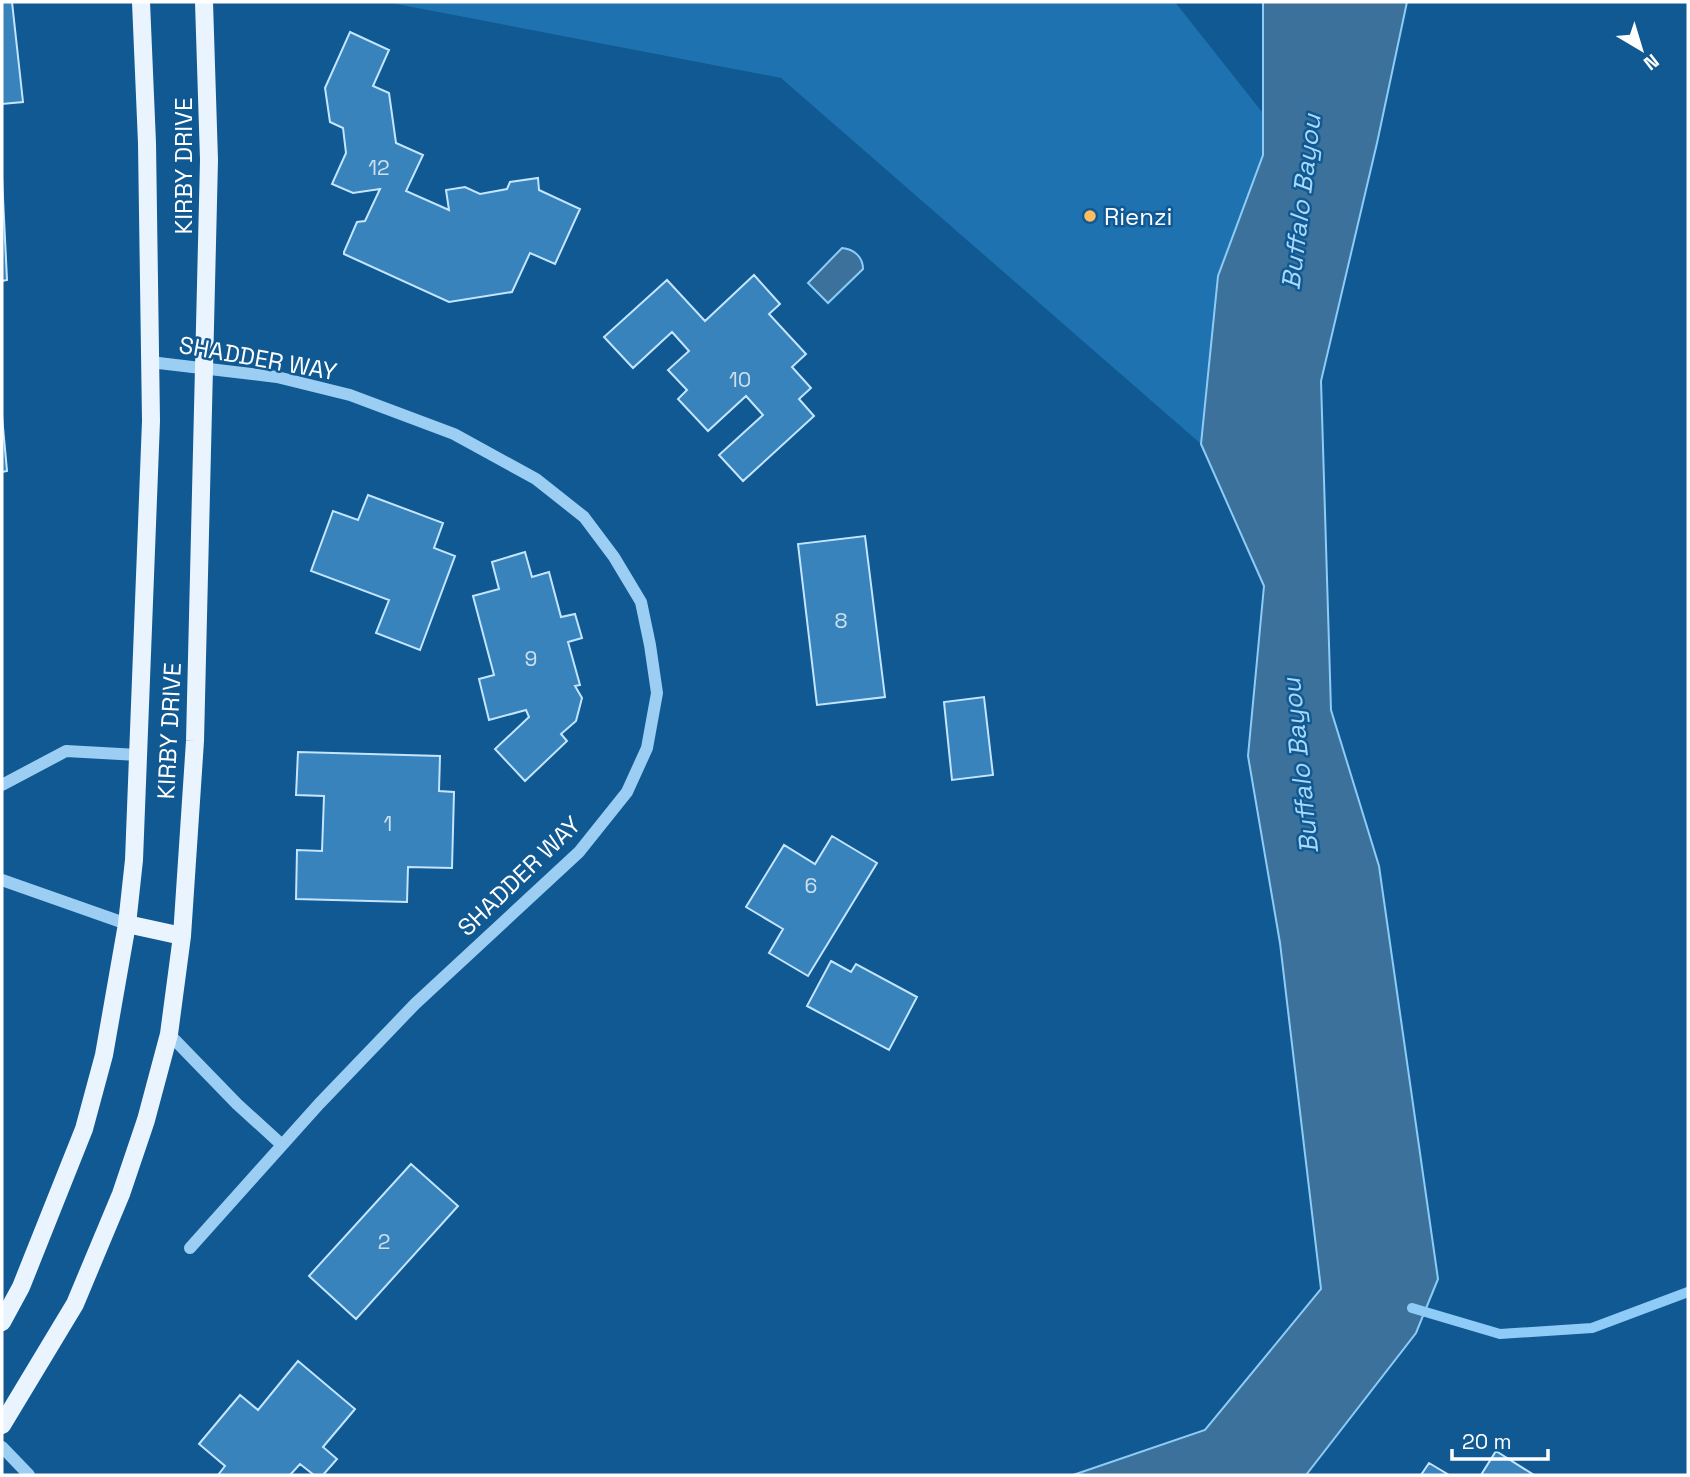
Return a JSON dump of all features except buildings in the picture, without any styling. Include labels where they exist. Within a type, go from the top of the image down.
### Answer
[{"type":"main road","name":"KIRBY DRIVE","points":[[2,1322],[21,1287],[84,1129],[104,1055],[127,924],[134,860],[151,421],[147,143],[141,2]]},
{"type":"main road","name":"KIRBY DRIVE","points":[[4,1416],[75,1304],[121,1194],[142,1132],[169,1034],[182,936],[195,741],[209,160],[204,2]]},
{"type":"main road","points":[[127,924],[182,936]]},
{"type":"street","name":"SHADDER WAY","points":[[150,362],[277,377],[349,395],[454,434],[536,479],[584,517],[614,557],[641,602],[657,693],[647,748],[627,792],[579,852],[415,1004],[319,1104],[190,1248]]},
{"type":"street","points":[[2,785],[66,751],[138,755]]},
{"type":"street","points":[[2,880],[127,924]]},
{"type":"street","points":[[169,1034],[237,1104],[282,1145]]},
{"type":"street","points":[[2,1447],[29,1475]]},
{"type":"shaded area","name":"Rienzi","points":[[386,2],[1175,2],[1262,112],[1263,155],[1218,276],[1201,444],[781,78]]},
{"type":"water","name":"Buffalo Bayou","points":[[1263,2],[1407,2],[1321,381],[1331,710],[1379,866],[1438,1279],[1416,1333],[1306,1475],[1073,1475],[1205,1430],[1321,1289],[1280,943],[1248,756],[1264,586],[1201,444],[1218,276],[1263,155]]},
{"type":"water","points":[[842,248],[857,254],[863,269],[828,303],[808,283]]},
{"type":"waterway","points":[[1412,1308],[1500,1334],[1592,1328],[1688,1292]]},
{"type":"place","name":"Rienzi","points":[[1090,216]]}]
